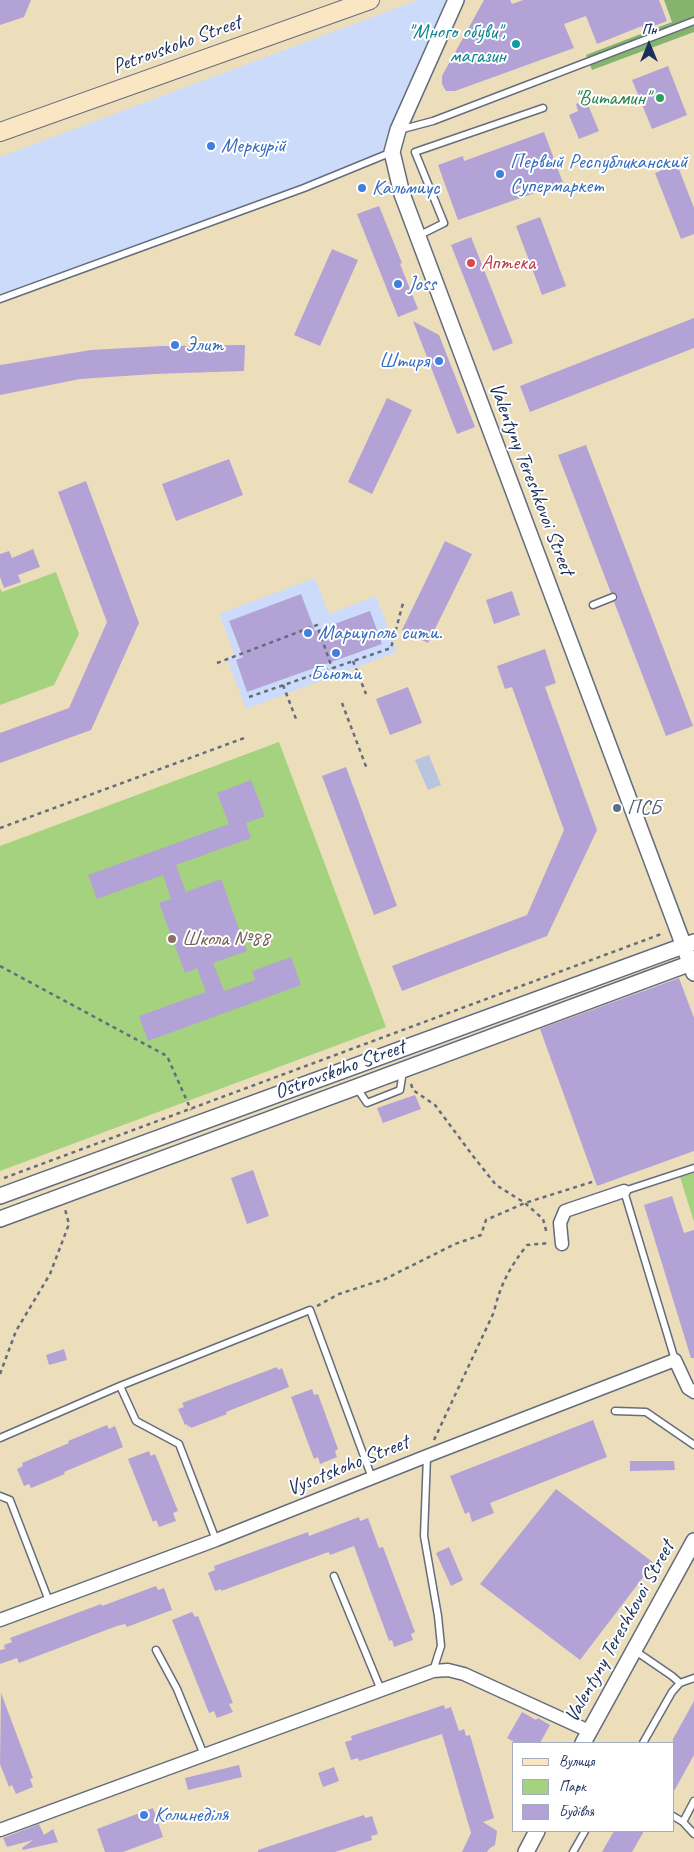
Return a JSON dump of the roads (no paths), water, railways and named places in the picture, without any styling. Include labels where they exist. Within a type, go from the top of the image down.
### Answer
[{"type":"main road","name":"Petrovskoho Street","points":[[0,132],[370,0]]},
{"type":"street","name":"Valentyny Tereshkovoi Street","points":[[456,0],[398,130],[392,152],[402,194],[677,928],[689,944],[693,966]]},
{"type":"street","name":"Ostrovskoho Street","points":[[0,1196],[689,944]]},
{"type":"street","name":"Ostrovskoho Street","points":[[0,1219],[404,1069],[693,966]]},
{"type":"street","points":[[562,1244],[560,1223],[565,1211],[624,1191]]},
{"type":"street","points":[[675,1360],[688,1388],[694,1392]]},
{"type":"street","name":"Vysotskoho Street","points":[[0,1620],[216,1540],[675,1360]]},
{"type":"street","name":"Valentyny Tereshkovoi Street","points":[[586,1737],[694,1541]]},
{"type":"street","points":[[0,1830],[433,1671],[448,1670],[464,1674],[586,1737]]},
{"type":"street","points":[[526,1852],[536,1832]]},
{"type":"lane","points":[[398,130],[432,121],[694,20]]},
{"type":"lane","points":[[418,236],[444,222],[415,152],[543,108]]},
{"type":"lane","points":[[0,300],[304,188],[392,152]]},
{"type":"lane","points":[[593,605],[613,597]]},
{"type":"lane","points":[[675,1360],[624,1191],[694,1168]]},
{"type":"lane","points":[[0,1438],[120,1386],[310,1310],[372,1478]]},
{"type":"lane","points":[[120,1386],[136,1421],[179,1444],[216,1540]]},
{"type":"lane","points":[[615,1411],[646,1412],[694,1445]]},
{"type":"lane","points":[[427,1456],[424,1536],[438,1616],[441,1646],[433,1671]]},
{"type":"lane","points":[[0,1496],[10,1500],[49,1601]]},
{"type":"lane","points":[[334,1576],[381,1690]]},
{"type":"lane","points":[[156,1650],[177,1689],[204,1755]]},
{"type":"lane","points":[[634,1650],[680,1683]]},
{"type":"lane","points":[[644,1742],[672,1692],[680,1683],[694,1678]]},
{"type":"lane","points":[[683,1822],[694,1801]]},
{"type":"lane","points":[[674,1817],[683,1822],[694,1834]]},
{"type":"lane","points":[[573,1852],[584,1832]]},
{"type":"place","name":"\"Много обуви\", магазин","points":[[516,44]]},
{"type":"place","name":"\"Витамин\"","points":[[660,98]]},
{"type":"place","name":"Меркурій","points":[[211,146]]},
{"type":"place","name":"Первый Республиканский Супермаркет","points":[[500,174]]},
{"type":"place","name":"Кальмиус","points":[[362,188]]},
{"type":"place","name":"Аптека","points":[[471,263]]},
{"type":"place","name":"Joss","points":[[398,284]]},
{"type":"place","name":"Элит","points":[[175,345]]},
{"type":"place","name":"Штиря","points":[[439,361]]},
{"type":"place","name":"Мариуполь сити.","points":[[308,633]]},
{"type":"place","name":"Бьюти","points":[[336,653]]},
{"type":"place","name":"ПСБ","points":[[617,808]]},
{"type":"place","name":"Школа №88","points":[[172,939]]},
{"type":"place","name":"Колинеділя","points":[[144,1815]]}]
